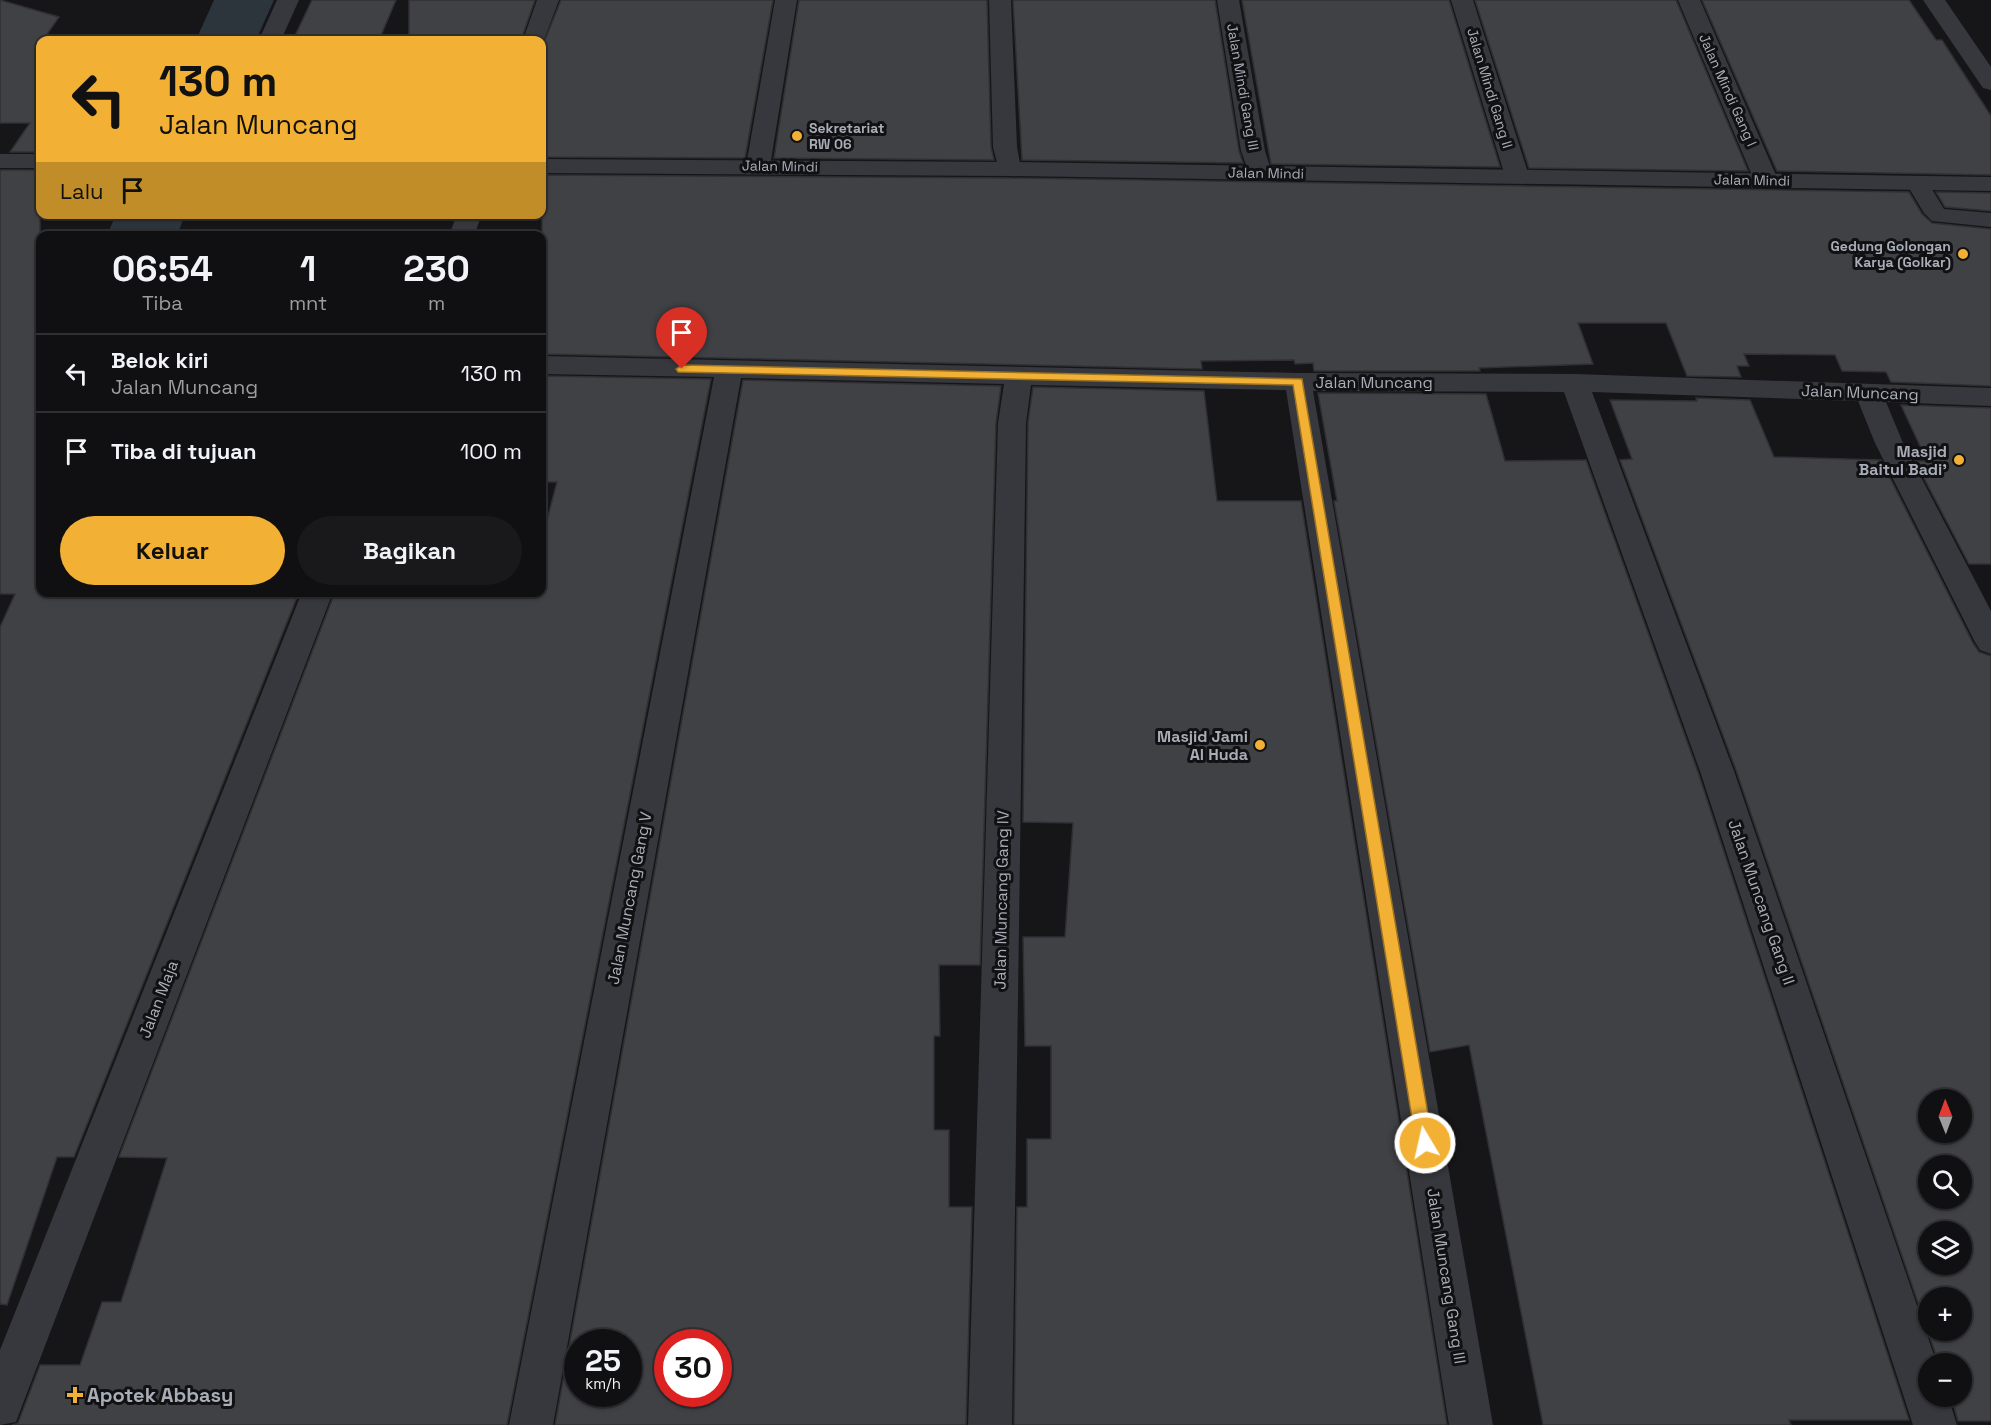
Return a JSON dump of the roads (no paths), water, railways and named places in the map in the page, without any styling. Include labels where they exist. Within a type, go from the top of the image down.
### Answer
[{"type":"street","points":[[272,36],[288,0]]},
{"type":"street","points":[[535,36],[548,0]]},
{"type":"street","points":[[758,166],[786,0]]},
{"type":"street","points":[[1000,0],[1005,147],[1009,169]]},
{"type":"street","name":"Jalan Mindi Gang III","points":[[1228,0],[1253,152],[1260,173]]},
{"type":"street","name":"Jalan Mindi Gang II","points":[[1462,0],[1517,176]]},
{"type":"street","name":"Jalan Mindi Gang I","points":[[1689,0],[1766,180]]},
{"type":"street","points":[[1934,0],[1991,83]]},
{"type":"street","points":[[1958,38],[1991,39]]},
{"type":"street","points":[[0,161],[36,161]]},
{"type":"street","name":"Jalan Mindi","points":[[546,166],[1009,169],[1991,184]]},
{"type":"street","name":"Jalan Muncang","points":[[546,365],[1298,382],[1575,383],[1991,397]]},
{"type":"street","name":"Jalan Muncang Gang V","points":[[531,1425],[729,370]]},
{"type":"street","name":"Jalan Muncang Gang IV","points":[[990,1425],[1012,423],[1019,375]]},
{"type":"street","name":"Jalan Muncang Gang III","points":[[1298,382],[1471,1425]]},
{"type":"street","name":"Jalan Muncang Gang II","points":[[1575,383],[1670,633],[1768,919],[1935,1425]]},
{"type":"street","points":[[1868,392],[1889,443],[1991,642]]},
{"type":"street","name":"Jalan Maja","points":[[0,1406],[316,597]]},
{"type":"lane","points":[[1917,183],[1935,213],[1940,216],[1991,220]]},
{"type":"waterway","points":[[228,36],[244,0]]},
{"type":"waterway","points":[[144,231],[149,219]]},
{"type":"place","name":"Sekretariat RW 06","points":[[797,136]]},
{"type":"place","name":"Gedung Golongan Karya (Golkar)","points":[[1963,254]]},
{"type":"place","name":"Masjid Baitul Badi'","points":[[1959,460]]},
{"type":"place","name":"Masjid Jami Al Huda","points":[[1260,745]]},
{"type":"place","name":"Apotek Abbasy","points":[[75,1395]]}]
